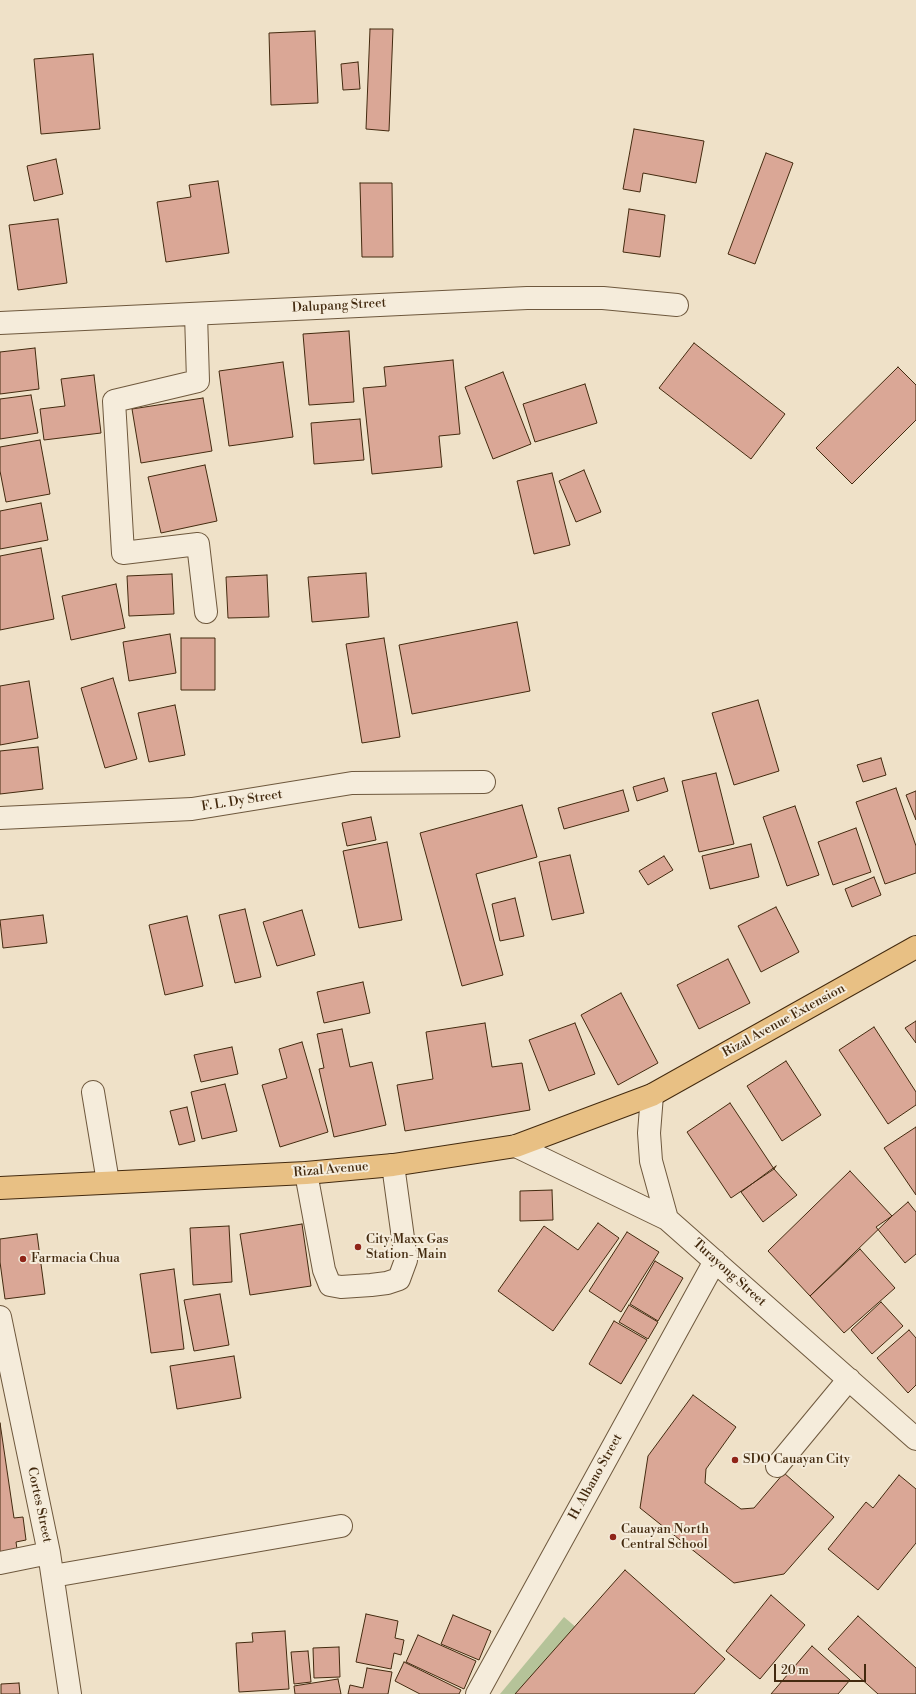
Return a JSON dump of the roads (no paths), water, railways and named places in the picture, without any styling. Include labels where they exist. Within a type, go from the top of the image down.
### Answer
[{"type":"main road","name":"Rizal Avenue Extension","points":[[652,1095],[916,948]]},
{"type":"main road","name":"Rizal Avenue","points":[[0,1188],[306,1172],[393,1165],[516,1146],[652,1095]]},
{"type":"street","name":"Dalupang Street","points":[[0,324],[527,298],[602,298],[678,305]]},
{"type":"street","points":[[196,314],[198,381],[114,401],[123,554],[198,544],[206,612]]},
{"type":"street","name":"F. L. Dy Street","points":[[0,818],[192,809],[352,783],[484,782]]},
{"type":"street","points":[[93,1092],[108,1182]]},
{"type":"street","points":[[652,1095],[649,1133],[651,1161],[668,1218]]},
{"type":"street","name":"Turayong Street","points":[[516,1146],[668,1218],[916,1439]]},
{"type":"street","points":[[306,1172],[324,1270],[330,1285],[342,1287],[387,1283],[399,1279],[406,1260],[393,1165]]},
{"type":"street","name":"H. Albano Street","points":[[477,1694],[715,1261]]},
{"type":"street","name":"Cortes Street","points":[[0,1317],[49,1553],[70,1694]]},
{"type":"street","points":[[777,1466],[849,1379]]},
{"type":"street","points":[[53,1576],[341,1526]]},
{"type":"street","points":[[0,1564],[49,1553]]},
{"type":"place","name":"City Maxx Gas Station- Main","points":[[358,1247]]},
{"type":"place","name":"Farmacia Chua","points":[[23,1259]]},
{"type":"place","name":"SDO Cauayan City","points":[[735,1460]]},
{"type":"place","name":"Cauayan North Central School","points":[[613,1537]]}]
